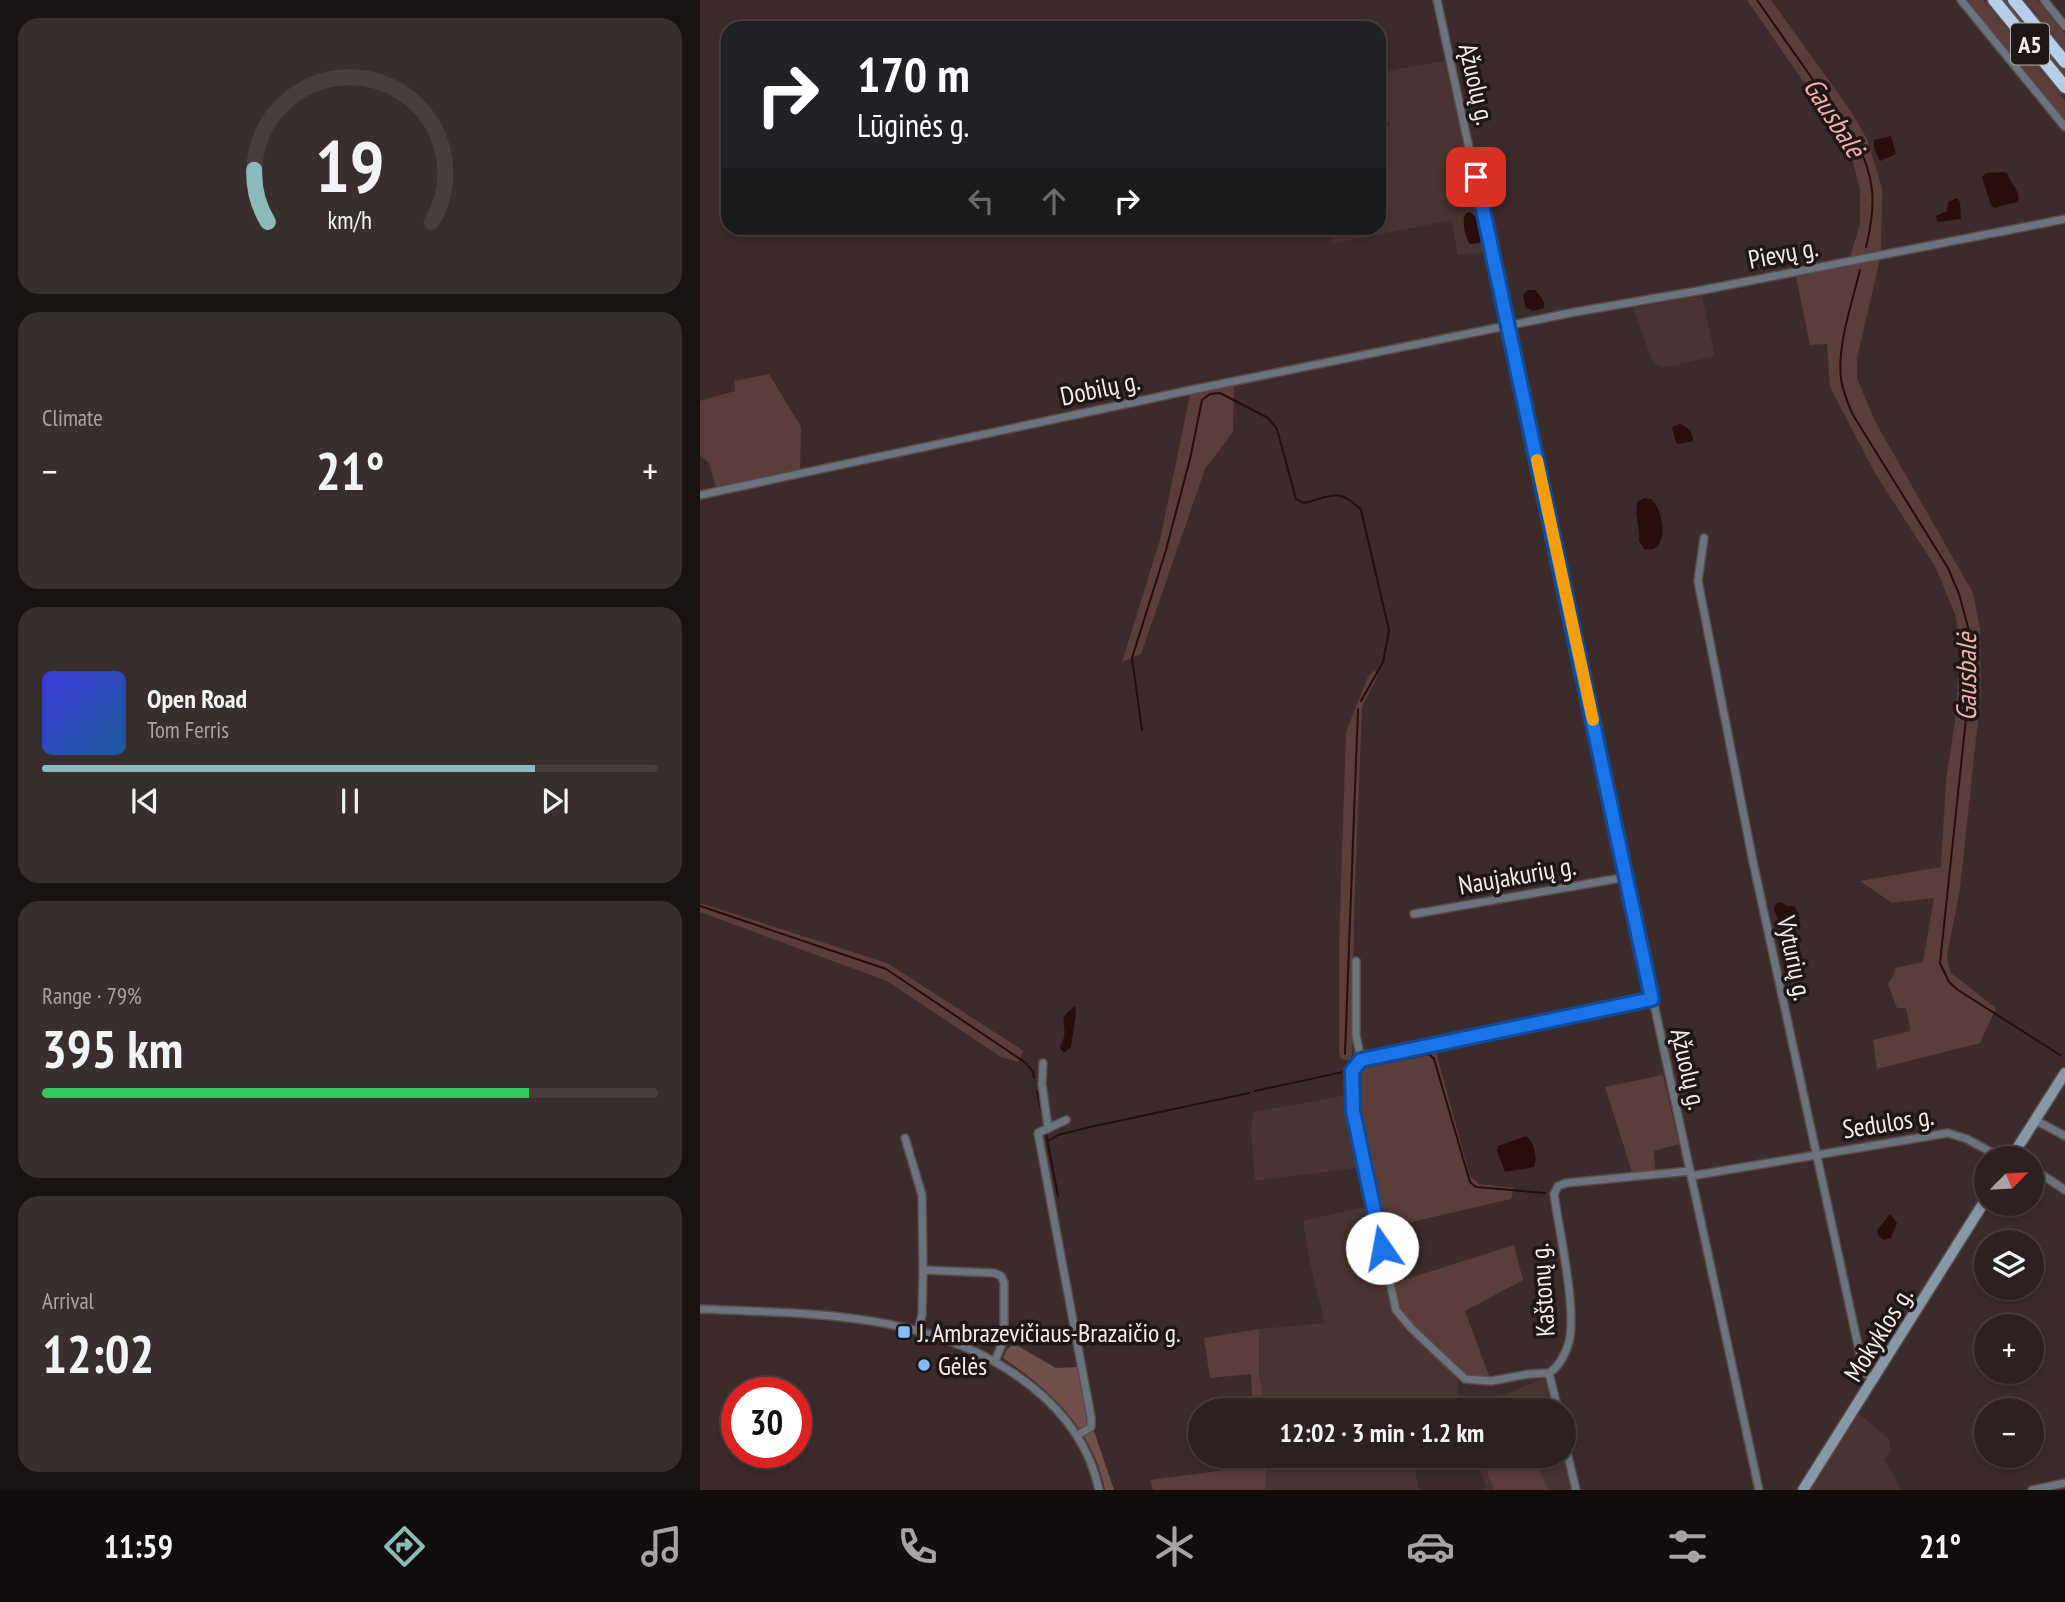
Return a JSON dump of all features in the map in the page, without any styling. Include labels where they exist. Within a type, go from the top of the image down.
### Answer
[{"type":"highway","name":"A5","points":[[1994,0],[2065,87]]},
{"type":"highway","name":"A5","points":[[2014,0],[2065,62]]},
{"type":"main road","points":[[2021,1146],[2065,1073]]},
{"type":"main road","name":"Mokyklos g.","points":[[1803,1490],[1975,1216]]},
{"type":"street","name":"Ąžuolų g.","points":[[1437,0],[1759,1490]]},
{"type":"street","points":[[1961,0],[2065,127]]},
{"type":"street","points":[[2044,0],[2065,26]]},
{"type":"street","name":"Pievų g.","points":[[1509,327],[2065,219]]},
{"type":"street","name":"Dobilų g.","points":[[700,495],[1202,388],[1509,327]]},
{"type":"street","name":"Vyturių g.","points":[[1704,538],[1698,581],[1753,862],[1863,1368],[1874,1380]]},
{"type":"street","name":"Naujakurių g.","points":[[1414,914],[1627,877]]},
{"type":"street","points":[[1356,961],[1356,1035],[1361,1060],[1652,999]]},
{"type":"street","name":"Kaštonų g.","points":[[1361,1060],[1352,1071],[1353,1111],[1396,1310],[1412,1329],[1465,1379],[1491,1381],[1549,1373],[1559,1364],[1565,1353],[1570,1332],[1568,1295],[1554,1194],[1558,1186],[1566,1182],[1691,1173]]},
{"type":"street","points":[[1043,1063],[1042,1084],[1048,1127]]},
{"type":"street","points":[[1066,1120],[1038,1133],[1091,1417],[1091,1427],[1077,1435]]},
{"type":"street","points":[[2035,1120],[2065,1136]]},
{"type":"street","name":"Sedulos g.","points":[[1691,1173],[1948,1133],[1980,1146]]},
{"type":"street","points":[[905,1138],[922,1195],[922,1315],[918,1330]]},
{"type":"street","points":[[2044,1176],[2065,1190]]},
{"type":"street","points":[[923,1270],[994,1273],[1001,1276],[1006,1289],[1003,1339],[995,1361]]},
{"type":"street","points":[[700,1309],[844,1317],[918,1330],[995,1361],[1044,1397],[1064,1417],[1089,1459],[1099,1490]]},
{"type":"street","points":[[1549,1373],[1555,1398]]},
{"type":"street","points":[[1571,1468],[1576,1490]]},
{"type":"street","points":[[2032,1490],[2065,1483]]},
{"type":"shaded area","points":[[1747,0],[1771,0],[1850,110],[1867,139],[1882,188],[1881,255],[1857,358],[1857,379],[1876,423],[1973,593],[1980,629],[1981,692],[1960,889],[1947,956],[1950,972],[1996,1008],[1980,1043],[1877,1069],[1873,1040],[1911,1031],[1906,1008],[1897,1008],[1888,984],[1895,968],[1923,962],[1934,898],[1892,903],[1860,881],[1941,867],[1946,780],[1955,721],[1960,651],[1956,617],[1935,566],[1876,475],[1830,387],[1827,344],[1810,345],[1795,272],[1849,261],[1860,224],[1860,190],[1851,154]]},
{"type":"shaded area","points":[[1967,0],[1983,0],[2065,100],[2065,120]]},
{"type":"shaded area","points":[[2000,0],[2008,0],[2065,70],[2065,80]]},
{"type":"shaded area","points":[[2025,0],[2037,0],[2065,34],[2065,49]]},
{"type":"shaded area","points":[[1448,60],[1492,251],[1458,255],[1451,220],[1386,233],[1386,72]]},
{"type":"shaded area","points":[[1891,136],[1896,154],[1880,161],[1874,148],[1874,140]]},
{"type":"shaded area","points":[[1986,173],[2007,173],[2019,198],[2017,202],[1994,208],[1982,177]]},
{"type":"shaded area","points":[[1957,198],[1960,202],[1961,219],[1937,222],[1936,216],[1947,211],[1948,202]]},
{"type":"shaded area","points":[[1470,212],[1477,218],[1481,241],[1479,243],[1470,244],[1465,233],[1465,216]]},
{"type":"shaded area","points":[[1330,235],[1377,235],[1332,244]]},
{"type":"shaded area","points":[[1528,290],[1535,290],[1543,300],[1544,308],[1533,311],[1526,308],[1523,295]]},
{"type":"shaded area","points":[[1702,296],[1715,356],[1662,368],[1653,362],[1633,308]]},
{"type":"shaded area","points":[[769,374],[801,427],[800,473],[717,491],[709,463],[700,455],[700,401],[735,391],[734,381]]},
{"type":"shaded area","points":[[1234,381],[1233,432],[1205,469],[1141,654],[1122,662],[1160,540],[1191,390]]},
{"type":"shaded area","points":[[1680,424],[1690,430],[1693,441],[1676,443],[1672,427]]},
{"type":"shaded area","points":[[1651,499],[1656,504],[1662,521],[1662,538],[1653,549],[1644,549],[1639,541],[1637,506],[1638,501]]},
{"type":"shaded area","points":[[1374,670],[1378,675],[1362,707],[1352,1055],[1350,1060],[1344,1060],[1340,1058],[1339,1050],[1339,946],[1346,732],[1368,677]]},
{"type":"shaded area","points":[[1781,902],[1796,908],[1800,920],[1797,928],[1782,930],[1774,909],[1776,903]]},
{"type":"shaded area","points":[[700,903],[887,963],[1024,1051],[1018,1062],[1001,1057],[887,981],[700,912]]},
{"type":"shaded area","points":[[1075,1006],[1071,1047],[1064,1053],[1060,1048],[1065,1032],[1063,1021]]},
{"type":"shaded area","points":[[1434,1045],[1470,1176],[1479,1184],[1514,1188],[1511,1199],[1385,1228],[1397,1282],[1514,1245],[1523,1280],[1465,1311],[1491,1381],[1465,1379],[1396,1310],[1353,1111],[1356,1064]]},
{"type":"shaded area","points":[[1663,1075],[1679,1144],[1654,1151],[1655,1170],[1632,1172],[1605,1087]]},
{"type":"shaded area","points":[[1353,1094],[1365,1167],[1255,1181],[1251,1129],[1254,1112]]},
{"type":"shaded area","points":[[1526,1136],[1534,1150],[1534,1167],[1505,1172],[1497,1151],[1498,1146]]},
{"type":"shaded area","points":[[1373,1205],[1396,1310],[1408,1333],[1456,1370],[1460,1398],[1264,1398],[1259,1374],[1259,1329],[1325,1323],[1303,1221]]},
{"type":"shaded area","points":[[1890,1214],[1897,1223],[1891,1238],[1883,1240],[1877,1230]]},
{"type":"shaded area","points":[[1259,1329],[1259,1374],[1264,1398],[1252,1398],[1251,1374],[1210,1378],[1204,1338]]},
{"type":"shaded area","points":[[1018,1346],[1056,1368],[1082,1367],[1093,1428],[1114,1490],[1105,1490],[1091,1449],[1068,1414],[1038,1384],[1003,1358],[1007,1349]]},
{"type":"shaded area","points":[[1545,1378],[1550,1398],[1495,1398]]},
{"type":"shaded area","points":[[1857,1412],[1889,1439],[1891,1450],[1884,1460],[1902,1490],[1810,1490]]},
{"type":"shaded area","points":[[1240,1468],[1266,1468],[1265,1490],[1153,1490],[1150,1480]]},
{"type":"shaded area","points":[[1266,1468],[1414,1468],[1419,1490],[1265,1490]]},
{"type":"shaded area","points":[[1478,1468],[1567,1468],[1572,1490],[1484,1490],[1487,1488]]},
{"type":"shaded area","points":[[1486,1468],[1539,1468],[1548,1490],[1494,1490]]},
{"type":"waterway","name":"Gausbalė","points":[[1757,0],[1856,141],[1863,155],[1871,180],[1873,205],[1866,247]]},
{"type":"waterway","name":"Gausbalė","points":[[1860,270],[1841,352],[1844,393],[1853,415],[1948,568],[1968,627],[1969,690],[1940,963],[1949,982],[1958,990],[2060,1055]]},
{"type":"waterway","points":[[1142,730],[1132,658],[1166,550],[1190,459],[1202,400],[1210,394],[1220,393],[1268,418],[1277,429],[1296,499],[1304,503],[1329,496],[1341,496],[1361,510],[1389,630],[1383,662],[1361,701]]},
{"type":"waterway","points":[[1345,1054],[1358,709]]},
{"type":"waterway","points":[[700,906],[886,969],[1026,1063],[1034,1078]]},
{"type":"waterway","points":[[1360,1068],[1429,1054],[1434,1059],[1470,1182],[1476,1187],[1545,1193]]},
{"type":"waterway","points":[[1255,1091],[1343,1072]]},
{"type":"waterway","points":[[1037,1091],[1043,1118]]},
{"type":"waterway","points":[[1048,1141],[1058,1135],[1090,1127],[1249,1093]]},
{"type":"waterway","points":[[1046,1134],[1058,1196]]},
{"type":"waterway","points":[[1082,1327],[1085,1345]]},
{"type":"slow traffic","points":[[1537,460],[1593,720]]},
{"type":"place","name":"J. Ambrazevičiaus-Brazaičio g.","points":[[904,1332]]},
{"type":"place","name":"Gėlės","points":[[924,1365]]},
{"type":"route","points":[[1382,1248],[1353,1111],[1352,1071],[1356,1064],[1361,1060],[1652,999],[1476,177]]}]
